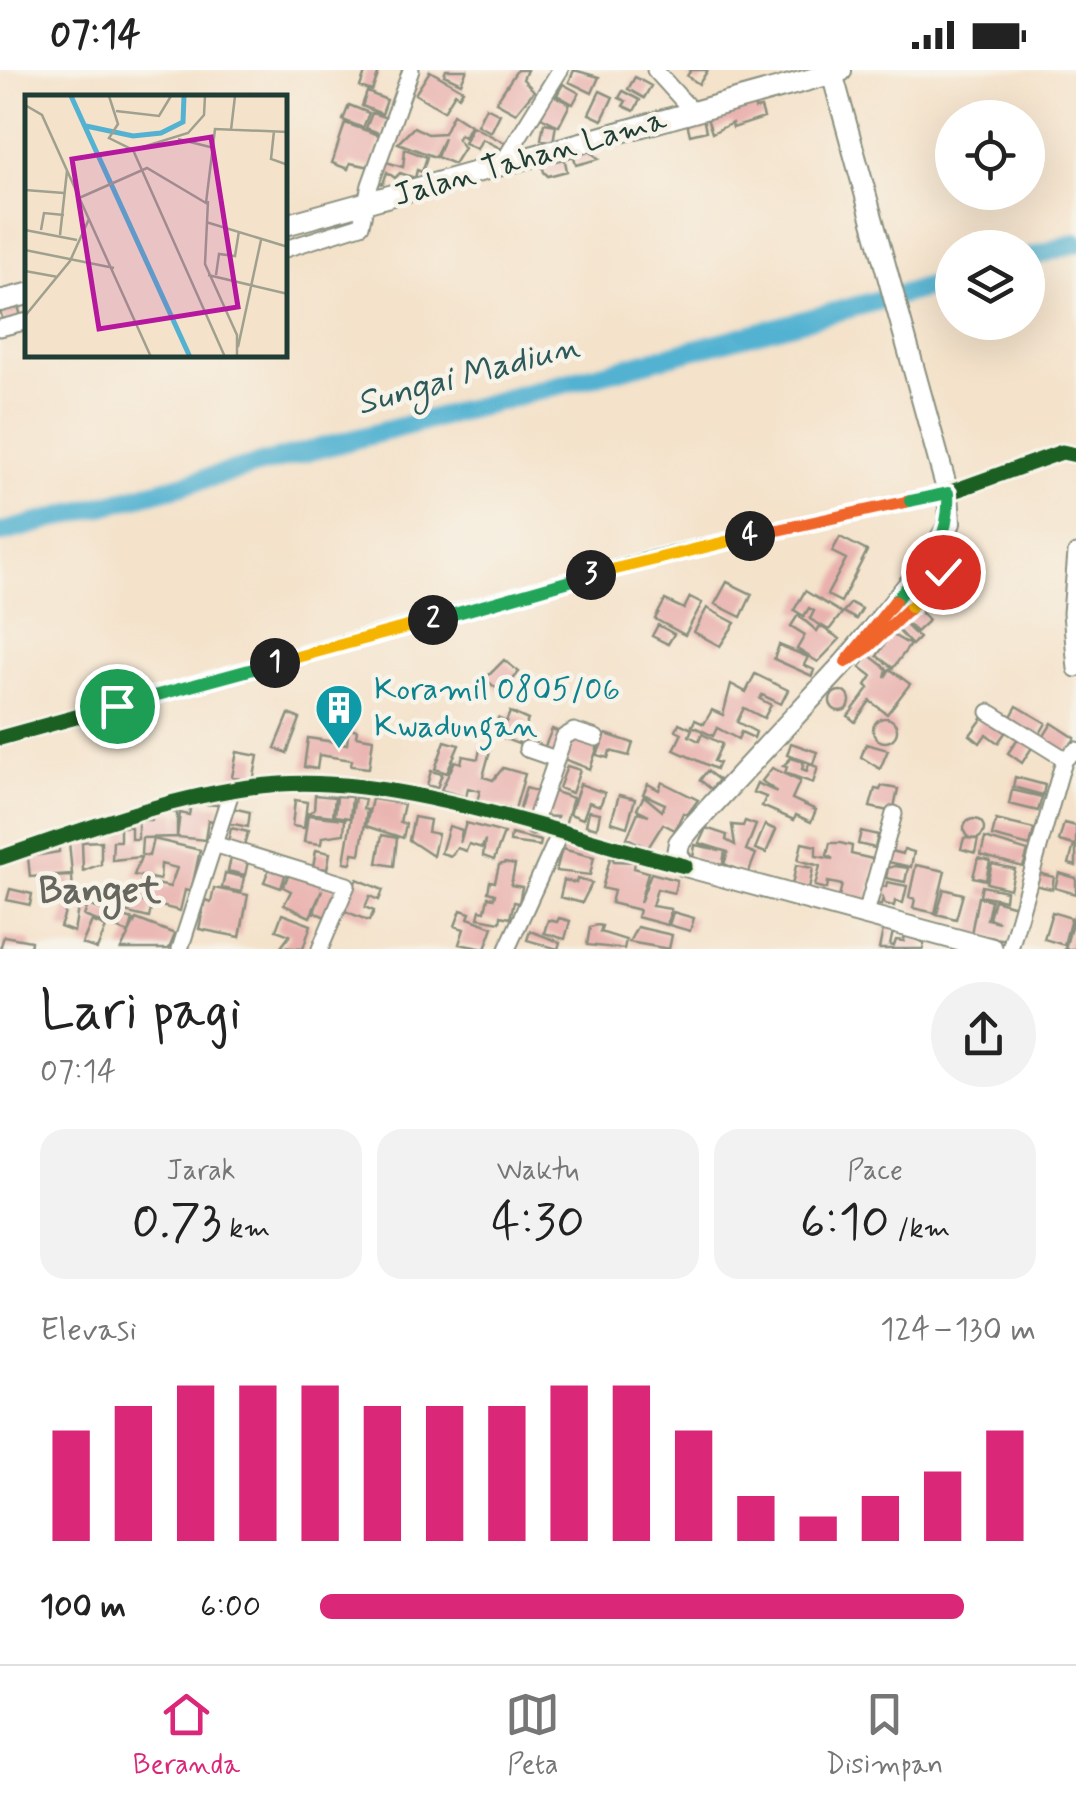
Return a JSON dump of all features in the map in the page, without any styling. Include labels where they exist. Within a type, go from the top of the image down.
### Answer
[{"type":"main road","name":"Jalan Tahan Lama","points":[[288,225],[837,72]]},
{"type":"main road","points":[[837,72],[854,153],[948,493],[950,523],[940,544],[846,662],[679,843],[677,854],[685,866],[992,949]]},
{"type":"main road","points":[[0,301],[25,295]]},
{"type":"street","points":[[288,248],[358,228],[411,70]]},
{"type":"street","points":[[500,167],[560,70]]},
{"type":"street","points":[[655,70],[693,112]]},
{"type":"street","points":[[0,328],[25,321]]},
{"type":"street","points":[[0,738],[656,557],[948,493],[993,474],[1074,452]]},
{"type":"street","points":[[1076,553],[1071,613],[1076,669]]},
{"type":"street","points":[[846,662],[902,616],[943,572]]},
{"type":"street","points":[[989,712],[1070,754],[1010,949]]},
{"type":"street","points":[[533,827],[570,731],[596,738]]},
{"type":"street","points":[[527,749],[556,759]]},
{"type":"street","points":[[0,858],[231,792],[272,785],[336,784],[415,795],[685,866]]},
{"type":"street","points":[[180,949],[217,845],[231,792]]},
{"type":"street","points":[[866,913],[894,814]]},
{"type":"street","points":[[506,949],[560,835]]},
{"type":"street","points":[[649,857],[679,843]]},
{"type":"street","points":[[217,845],[346,885],[320,949]]},
{"type":"building","points":[[366,70],[379,72],[372,91],[360,87]]},
{"type":"building","points":[[446,70],[467,70],[461,83],[444,75]]},
{"type":"building","points":[[517,70],[527,70],[523,79],[534,91],[516,113],[496,102]]},
{"type":"building","points":[[574,70],[599,77],[592,93],[569,82]]},
{"type":"building","points":[[691,70],[708,70],[699,84],[687,76]]},
{"type":"building","points":[[430,71],[463,90],[459,96],[455,93],[444,111],[415,94]]},
{"type":"building","points":[[635,77],[651,86],[644,98],[628,89]]},
{"type":"building","points":[[563,84],[579,93],[573,104],[557,95]]},
{"type":"building","points":[[600,91],[613,97],[602,120],[589,114]]},
{"type":"building","points":[[623,91],[640,100],[634,111],[623,106],[626,101],[619,98]]},
{"type":"building","points":[[367,92],[387,100],[382,114],[362,106]]},
{"type":"building","points":[[552,95],[570,104],[559,126],[541,117]]},
{"type":"building","points":[[754,104],[755,109],[761,108],[764,118],[733,128],[732,123],[712,133],[707,118]]},
{"type":"building","points":[[349,105],[369,113],[363,128],[343,120]]},
{"type":"building","points":[[486,107],[500,114],[491,132],[477,125]]},
{"type":"building","points":[[372,113],[387,118],[381,134],[366,128]]},
{"type":"building","points":[[453,114],[470,125],[464,137],[460,134],[457,139],[464,148],[454,164],[437,157],[444,138],[435,157],[398,143],[414,127],[428,134],[444,133]]},
{"type":"building","points":[[686,118],[703,118],[706,131],[690,135]]},
{"type":"building","points":[[345,123],[382,136],[371,167],[350,163],[348,169],[332,163]]},
{"type":"building","points":[[544,123],[556,125],[553,142],[541,139]]},
{"type":"building","points":[[472,126],[505,143],[502,149],[482,139],[477,149],[464,143]]},
{"type":"building","points":[[405,149],[427,157],[422,172],[417,170],[415,178],[400,173],[395,178],[387,172],[383,184],[377,182],[383,161],[403,167]]},
{"type":"building","points":[[589,150],[599,159],[576,165],[573,154]]},
{"type":"building","points":[[564,156],[567,171],[548,176],[544,172],[541,161]]},
{"type":"building","points":[[18,305],[21,317],[3,322],[0,310]]},
{"type":"building","points":[[840,537],[867,551],[841,602],[827,595],[846,559],[832,552]]},
{"type":"building","points":[[949,570],[967,585],[958,596],[940,582]]},
{"type":"building","points":[[727,582],[752,594],[741,617],[715,604]]},
{"type":"building","points":[[805,591],[842,613],[829,630],[810,619],[814,611],[809,608],[804,616],[794,610]]},
{"type":"building","points":[[690,597],[702,603],[685,635],[655,619],[665,600],[684,609]]},
{"type":"building","points":[[851,603],[862,609],[856,619],[843,612]]},
{"type":"building","points":[[707,608],[735,623],[720,646],[694,632]]},
{"type":"building","points":[[918,609],[929,620],[916,632],[905,621]]},
{"type":"building","points":[[798,615],[817,631],[820,626],[840,639],[818,662],[797,649],[805,635],[791,626]]},
{"type":"building","points":[[902,621],[919,638],[912,645],[895,627]]},
{"type":"building","points":[[658,625],[674,634],[668,644],[652,636]]},
{"type":"building","points":[[891,634],[910,645],[893,668],[877,656]]},
{"type":"building","points":[[779,645],[808,657],[804,665],[814,670],[812,676],[774,659]]},
{"type":"building","points":[[869,655],[887,669],[885,677],[890,669],[910,684],[887,714],[870,701],[855,722],[848,716],[869,688],[866,685],[872,676],[860,667]]},
{"type":"building","points":[[504,660],[519,672],[502,693],[485,679]]},
{"type":"building","points":[[755,674],[788,690],[781,704],[762,695],[760,699],[771,705],[764,718],[744,708],[737,722],[756,732],[754,738],[741,732],[738,739],[717,728],[713,736],[692,726],[695,720],[704,724],[712,710],[723,715],[731,684],[746,692]]},
{"type":"building","points":[[840,691],[850,701],[840,711],[830,701]]},
{"type":"building","points":[[1017,706],[1046,723],[1038,737],[1009,720]]},
{"type":"building","points":[[510,712],[528,720],[518,744],[495,735],[498,718],[506,722]]},
{"type":"building","points":[[289,714],[300,719],[287,753],[275,748]]},
{"type":"building","points":[[985,715],[1007,730],[998,743],[986,734],[980,743],[970,735]]},
{"type":"building","points":[[880,718],[890,718],[897,730],[890,742],[880,742],[873,735],[873,725]]},
{"type":"building","points":[[679,723],[692,729],[689,736],[699,741],[702,734],[722,744],[714,761],[719,763],[716,769],[674,750],[682,733],[676,730]]},
{"type":"building","points":[[1052,723],[1075,738],[1065,754],[1042,739]]},
{"type":"building","name":"Koramil 0805/06 Kwadungan","points":[[349,728],[357,730],[356,736],[373,739],[369,768],[351,766],[352,760],[319,755],[317,769],[304,767],[308,738],[347,744]]},
{"type":"building","points":[[552,729],[562,733],[553,755],[543,751]]},
{"type":"building","points":[[606,734],[633,743],[629,756],[610,751],[608,758],[597,755]]},
{"type":"building","points":[[573,736],[598,746],[590,769],[564,759]]},
{"type":"building","points":[[1019,737],[1033,746],[1022,763],[1008,753]]},
{"type":"building","points":[[445,741],[459,745],[447,773],[435,769]]},
{"type":"building","points":[[791,743],[817,752],[813,764],[787,755]]},
{"type":"building","points":[[481,744],[491,747],[483,777],[493,780],[503,768],[525,774],[515,809],[477,801],[480,791],[468,788],[466,797],[441,790],[455,761],[461,763],[463,756],[478,759]]},
{"type":"building","points":[[866,744],[888,750],[880,769],[861,757]]},
{"type":"building","points":[[237,752],[258,756],[253,782],[232,777]]},
{"type":"building","points":[[791,758],[804,762],[802,769],[807,771],[809,764],[818,767],[813,783],[785,773],[787,767],[783,766]]},
{"type":"building","points":[[567,766],[580,770],[572,793],[559,788]]},
{"type":"building","points":[[772,768],[800,781],[792,799],[816,810],[811,822],[796,815],[794,820],[762,806],[766,797],[753,792],[757,783],[777,792],[762,781]]},
{"type":"building","points":[[431,771],[442,774],[437,788],[427,785]]},
{"type":"building","points":[[707,771],[719,780],[711,789],[700,780]]},
{"type":"building","points":[[1015,777],[1045,785],[1043,795],[1013,787]]},
{"type":"building","points":[[662,782],[698,800],[687,815],[683,813],[675,830],[663,824],[648,848],[627,838],[638,812],[649,815],[637,809],[644,796],[662,811],[665,804],[643,794],[648,784],[659,790]]},
{"type":"building","points":[[580,784],[605,793],[600,806],[589,802],[583,819],[570,814]]},
{"type":"building","points":[[526,788],[543,793],[536,816],[519,811]]},
{"type":"building","points":[[875,789],[898,789],[893,812],[870,807]]},
{"type":"building","points":[[549,790],[573,798],[565,825],[555,821],[557,817],[541,816]]},
{"type":"building","points":[[1012,790],[1042,797],[1038,811],[1009,804]]},
{"type":"building","points":[[315,795],[335,797],[333,816],[308,813],[314,810]]},
{"type":"building","points":[[619,795],[635,799],[627,827],[611,822]]},
{"type":"building","points":[[337,796],[352,797],[350,818],[335,816]]},
{"type":"building","points":[[355,797],[365,799],[363,809],[367,810],[360,854],[353,853],[351,863],[344,862]]},
{"type":"building","points":[[372,799],[404,804],[400,822],[406,824],[403,838],[366,826]]},
{"type":"building","points":[[295,800],[307,802],[304,828],[292,826]]},
{"type":"building","points":[[191,804],[221,805],[218,822],[208,820],[205,840],[177,837],[180,813],[189,815]]},
{"type":"building","points":[[232,808],[250,812],[248,827],[229,823]]},
{"type":"building","points":[[161,810],[177,813],[177,837],[142,838],[141,854],[149,856],[153,839],[200,850],[191,892],[185,890],[180,911],[142,901],[152,905],[149,918],[120,911],[132,889],[145,892],[148,882],[170,887],[177,868],[161,864],[160,880],[134,875],[141,857],[112,860],[113,841],[120,841],[120,827],[131,827],[131,839],[138,839],[138,820],[152,820],[152,815],[161,815]]},
{"type":"building","points":[[589,811],[600,813],[597,828],[586,825]]},
{"type":"building","points":[[308,815],[345,819],[344,834],[322,837],[321,844],[304,842]]},
{"type":"building","points":[[414,817],[430,820],[428,832],[438,834],[433,856],[409,840]]},
{"type":"building","points":[[974,819],[984,829],[974,839],[964,829]]},
{"type":"building","points":[[996,820],[1034,829],[1030,846],[992,836]]},
{"type":"building","points":[[745,821],[756,825],[746,850],[756,854],[748,874],[724,864],[728,852],[699,843],[706,828],[727,835],[726,840],[735,845],[732,825],[743,826]]},
{"type":"building","points":[[466,823],[504,833],[494,860],[483,856],[485,840],[482,848],[469,844],[466,851],[457,848],[451,856],[441,853],[449,826],[462,830],[460,843]]},
{"type":"building","points":[[1064,823],[1076,826],[1076,866],[1069,864],[1074,845],[1059,841]]},
{"type":"building","points":[[765,825],[776,830],[766,853],[755,849]]},
{"type":"building","points":[[231,828],[248,832],[244,846],[228,842]]},
{"type":"building","points":[[861,831],[878,835],[875,848],[858,844]]},
{"type":"building","points":[[511,834],[541,841],[540,846],[510,842]]},
{"type":"building","points":[[382,835],[397,838],[394,866],[377,863]]},
{"type":"building","points":[[964,838],[978,839],[975,853],[961,849]]},
{"type":"building","points":[[985,838],[1028,851],[1023,867],[981,855]]},
{"type":"building","points":[[101,841],[101,864],[83,871],[82,842]]},
{"type":"building","points":[[59,842],[69,842],[72,874],[30,877],[28,857],[59,852]]},
{"type":"building","points":[[802,843],[816,846],[816,856],[833,859],[827,855],[830,843],[840,843],[852,846],[851,854],[877,860],[866,907],[838,900],[842,885],[828,882],[827,889],[815,886],[820,866],[798,860]]},
{"type":"building","points":[[695,845],[725,851],[722,869],[693,858]]},
{"type":"building","points":[[562,849],[594,857],[590,875],[556,871]]},
{"type":"building","points":[[904,849],[914,852],[911,867],[884,861],[887,850],[903,854]]},
{"type":"building","points":[[316,850],[330,853],[327,869],[313,867]]},
{"type":"building","points":[[232,854],[249,857],[245,875],[228,871]]},
{"type":"building","points":[[611,855],[614,861],[635,862],[634,868],[648,872],[640,903],[651,873],[677,880],[674,893],[657,889],[652,906],[671,909],[667,925],[637,917],[639,910],[611,903],[614,891],[602,888]]},
{"type":"building","points":[[978,858],[990,861],[986,880],[973,877]]},
{"type":"building","points":[[992,864],[1015,869],[1010,889],[987,883]]},
{"type":"building","points":[[499,865],[515,865],[511,885],[522,887],[519,903],[514,902],[510,918],[501,916],[500,922],[478,918],[480,910],[485,911],[488,897],[494,898],[495,894],[488,892],[490,881],[495,882]]},
{"type":"building","points":[[796,865],[813,868],[809,889],[792,886]]},
{"type":"building","points":[[916,865],[945,871],[935,913],[913,908],[915,899],[909,897]]},
{"type":"building","points":[[270,866],[286,872],[281,888],[264,882]]},
{"type":"building","points":[[888,868],[908,868],[905,882],[886,878]]},
{"type":"building","points":[[291,870],[342,890],[330,919],[314,912],[322,890],[310,917],[284,905],[291,891],[283,887]]},
{"type":"building","points":[[225,873],[244,877],[241,892],[222,888]]},
{"type":"building","points":[[1037,873],[1054,877],[1052,889],[1034,885]]},
{"type":"building","points":[[1059,873],[1076,878],[1076,894],[1055,888]]},
{"type":"building","points":[[72,876],[73,894],[48,895],[47,877]]},
{"type":"building","points":[[357,879],[383,890],[379,900],[370,896],[365,907],[374,911],[369,921],[340,909]]},
{"type":"building","points":[[577,879],[592,883],[582,903],[560,897],[564,880],[576,883]]},
{"type":"building","points":[[887,882],[907,886],[903,903],[885,904],[883,898],[881,905],[872,903],[877,885],[886,887]]},
{"type":"building","points":[[982,886],[1006,891],[1005,900],[980,895]]},
{"type":"building","points":[[214,888],[248,895],[240,937],[199,929],[205,900],[211,902]]},
{"type":"building","points":[[10,889],[32,894],[30,905],[7,900]]},
{"type":"building","points":[[944,889],[963,894],[956,919],[937,914]]},
{"type":"building","points":[[978,897],[991,900],[987,919],[999,922],[989,918],[994,900],[1016,906],[1007,940],[971,934]]},
{"type":"building","points":[[70,899],[79,902],[74,932],[60,927]]},
{"type":"building","points":[[88,905],[133,920],[129,933],[84,916]]},
{"type":"building","points":[[461,910],[470,913],[468,918],[493,927],[485,949],[459,944],[464,929],[455,926]]},
{"type":"building","points":[[673,912],[694,918],[690,931],[669,925]]},
{"type":"building","points":[[1052,912],[1071,918],[1064,945],[1044,939]]},
{"type":"building","points":[[1075,913],[1076,949],[1065,949]]},
{"type":"building","points":[[282,914],[311,925],[303,949],[281,947],[290,935],[276,930]]},
{"type":"building","points":[[559,918],[570,921],[565,939],[544,933],[548,920],[557,922]]},
{"type":"building","points":[[136,919],[175,934],[169,949],[121,949]]},
{"type":"building","points":[[92,921],[106,927],[97,949],[82,944]]},
{"type":"building","points":[[884,925],[894,927],[890,945],[894,946],[896,940],[904,941],[905,934],[924,943],[923,949],[879,949]]},
{"type":"building","points":[[602,926],[600,932],[626,940],[624,949],[587,945],[590,927]]},
{"type":"building","points":[[637,927],[672,935],[669,949],[629,942]]},
{"type":"building","points":[[530,931],[560,942],[558,949],[527,940]]},
{"type":"building","points":[[4,936],[31,941],[30,949],[0,949]]},
{"type":"waterway","name":"Sungai Madiun","points":[[1045,253],[1076,243]]},
{"type":"waterway","name":"Sungai Madiun","points":[[0,533],[935,286]]},
{"type":"cycle path","points":[[0,738],[655,557],[948,493],[1062,452],[1076,455]]},
{"type":"cycle path","points":[[0,858],[174,802],[246,788],[329,784],[380,789],[484,811],[685,866]]},
{"type":"place","name":"Koramil 0805/06 Kwadungan","points":[[339,750]]},
{"type":"district","name":"Banget","points":[[100,891]]},
{"type":"route","points":[[117,706],[656,557],[948,493],[950,523],[940,544],[846,662],[902,616],[943,572]]}]
